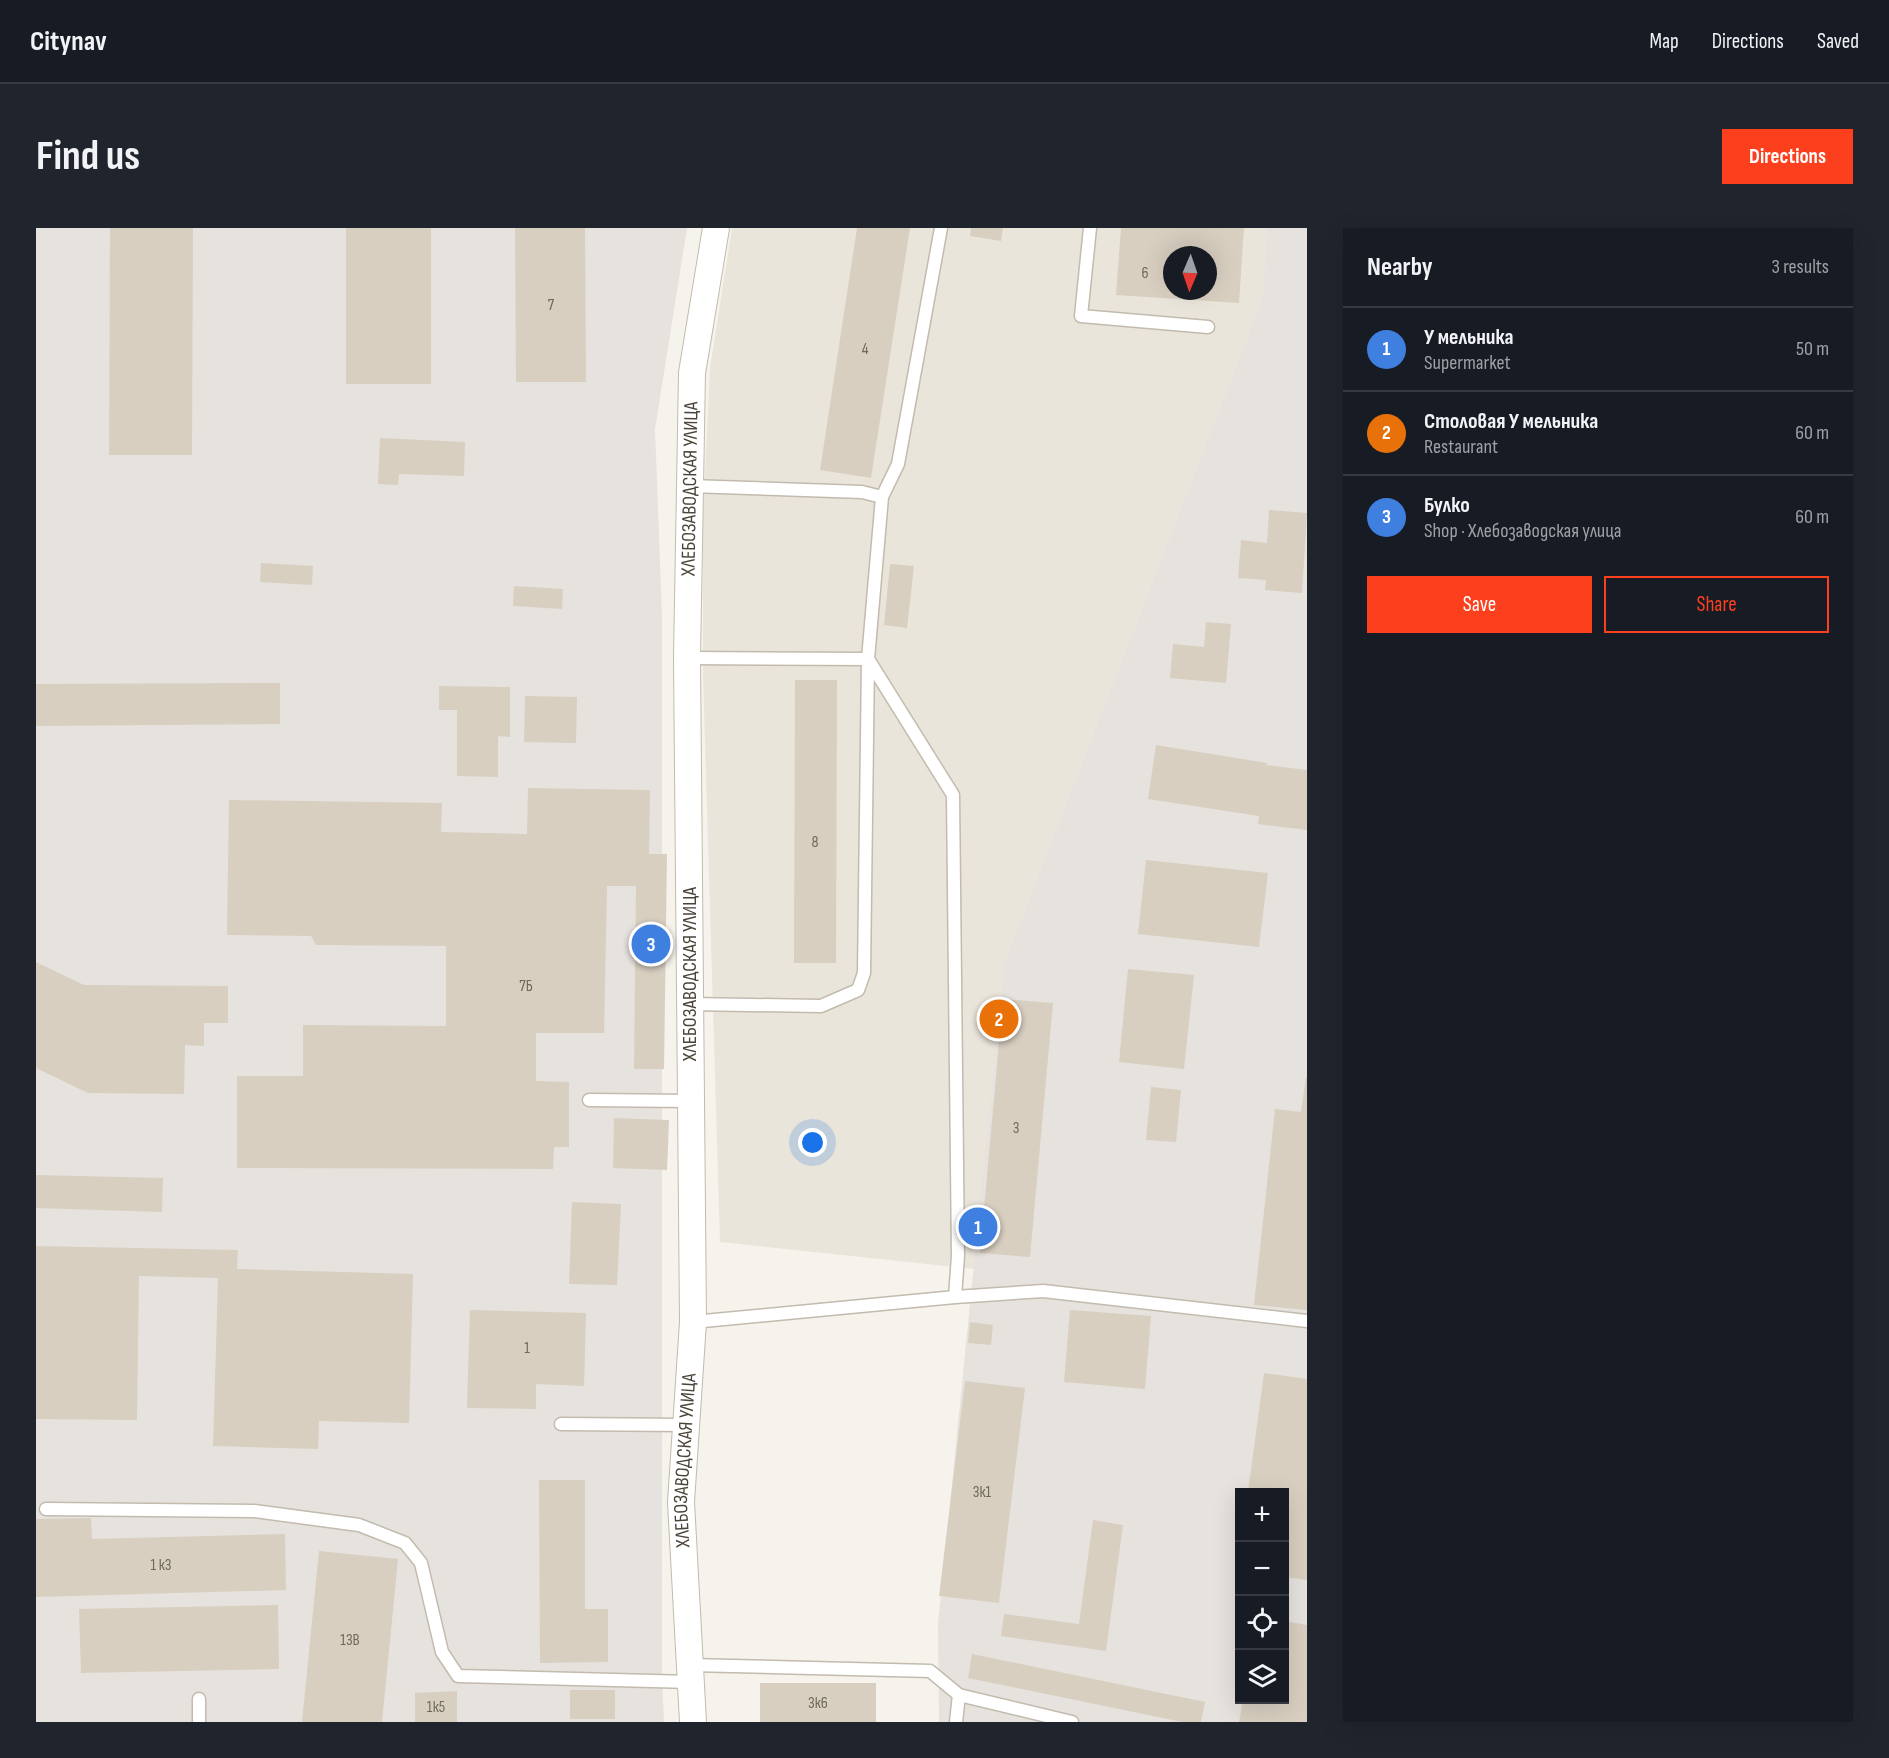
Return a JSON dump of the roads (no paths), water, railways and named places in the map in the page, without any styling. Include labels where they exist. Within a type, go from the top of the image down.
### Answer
[{"type":"street","name":"ХЛЕБОЗАВОДСКАЯ УЛИЦА","points":[[693,1722],[681,1502],[693,1322],[687,658],[692,373],[716,228]]},
{"type":"lane","points":[[690,1004],[821,1006],[858,990],[864,973],[868,659],[882,497],[898,464],[940,228]]},
{"type":"lane","points":[[1090,228],[1081,316],[1208,327]]},
{"type":"lane","points":[[690,486],[862,492],[882,497]]},
{"type":"lane","points":[[687,658],[868,659]]},
{"type":"lane","points":[[868,659],[953,795],[958,1256],[955,1297]]},
{"type":"lane","points":[[589,1100],[691,1101]]},
{"type":"lane","points":[[693,1322],[1043,1291],[1307,1322]]},
{"type":"lane","points":[[561,1424],[686,1425]]},
{"type":"lane","points":[[46,1509],[254,1511],[359,1525],[405,1543],[421,1563],[442,1652],[458,1676],[930,1671],[959,1695],[1072,1722]]},
{"type":"lane","points":[[956,1722],[959,1695]]},
{"type":"lane","points":[[199,1699],[199,1722]]},
{"type":"place","name":"Булко","points":[[651,944]]},
{"type":"place","name":"Столовая У мельника","points":[[999,1019]]},
{"type":"place","name":"У мельника","points":[[978,1227]]}]
